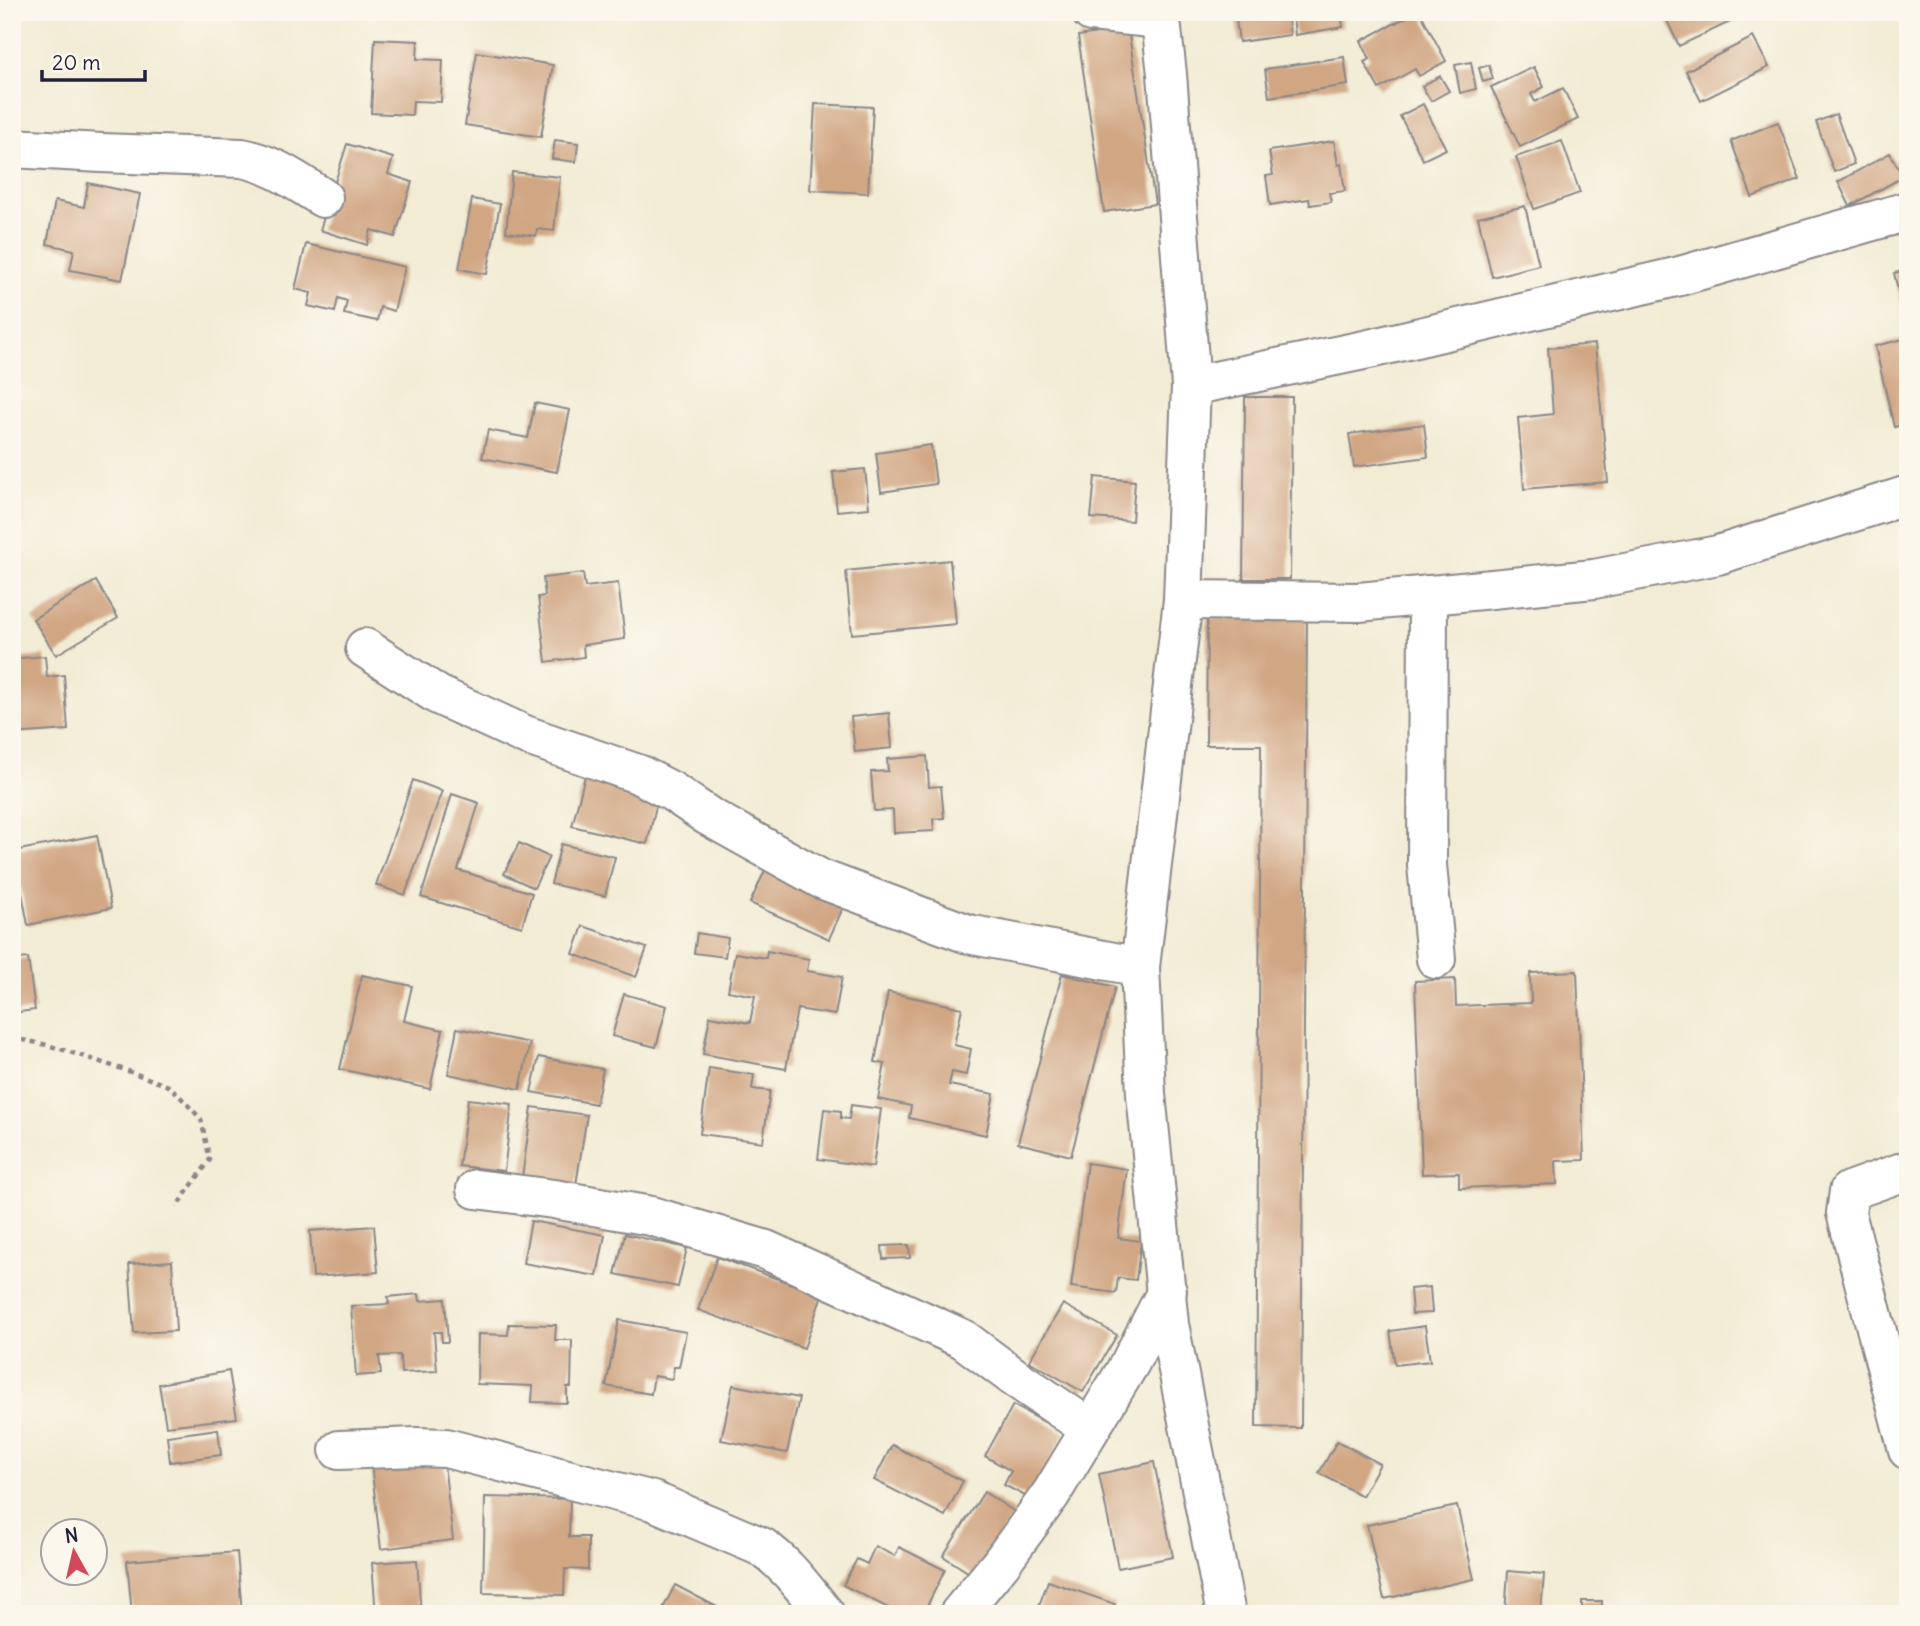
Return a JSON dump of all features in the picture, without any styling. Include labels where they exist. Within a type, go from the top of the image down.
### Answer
[{"type":"street","points":[[1091,12],[1161,15],[1191,386],[1183,600],[1140,967],[1146,1094],[1169,1324],[1226,1614]]},
{"type":"street","points":[[12,148],[242,158],[277,169],[323,198]]},
{"type":"street","points":[[1191,386],[1369,349],[1680,275],[1908,211]]},
{"type":"street","points":[[1183,600],[1359,602],[1594,579],[1718,555],[1908,495]]},
{"type":"street","points":[[1428,595],[1427,865],[1436,960]]},
{"type":"street","points":[[365,648],[438,695],[526,735],[638,774],[660,785],[708,816],[821,878],[968,934],[1140,967]]},
{"type":"street","points":[[1908,1170],[1849,1191],[1846,1213],[1908,1450]]},
{"type":"street","points":[[476,1189],[651,1216],[766,1250],[963,1339],[1089,1428]]},
{"type":"street","points":[[959,1614],[1001,1563],[1051,1494],[1130,1363],[1167,1291]]},
{"type":"street","points":[[339,1450],[446,1448],[653,1501],[762,1547],[792,1572],[825,1614]]},
{"type":"path","points":[[12,1038],[48,1045],[128,1070],[171,1087],[201,1119],[210,1160],[176,1207]]},
{"type":"building","points":[[1235,12],[1287,12],[1290,35],[1239,42]]},
{"type":"building","points":[[1311,12],[1341,12],[1343,27],[1295,35],[1293,16]]},
{"type":"building","points":[[1420,12],[1446,61],[1419,76],[1415,69],[1379,89],[1364,62],[1370,59],[1361,41]]},
{"type":"building","points":[[1663,12],[1744,12],[1745,15],[1679,46]]},
{"type":"building","points":[[1128,28],[1155,204],[1104,212],[1078,36]]},
{"type":"building","points":[[1753,37],[1769,67],[1701,101],[1686,71]]},
{"type":"building","points":[[375,39],[418,41],[417,59],[443,60],[441,102],[413,101],[412,115],[371,113]]},
{"type":"building","points":[[477,52],[553,65],[541,137],[465,125]]},
{"type":"building","points":[[1344,57],[1348,85],[1269,97],[1265,69]]},
{"type":"building","points":[[1471,62],[1476,89],[1460,93],[1455,65]]},
{"type":"building","points":[[1489,65],[1493,79],[1483,82],[1479,68]]},
{"type":"building","points":[[1534,67],[1544,87],[1531,94],[1535,102],[1563,88],[1578,119],[1520,147],[1491,87]]},
{"type":"building","points":[[1440,76],[1449,91],[1431,101],[1422,86]]},
{"type":"building","points":[[815,104],[873,107],[868,193],[810,190]]},
{"type":"building","points":[[1423,104],[1446,149],[1423,160],[1400,116]]},
{"type":"building","points":[[1836,114],[1854,164],[1834,172],[1816,122]]},
{"type":"building","points":[[1778,122],[1800,179],[1752,197],[1731,141]]},
{"type":"building","points":[[555,140],[578,143],[576,162],[552,159]]},
{"type":"building","points":[[1334,141],[1345,191],[1329,193],[1331,202],[1310,205],[1309,199],[1270,205],[1266,176],[1273,175],[1269,151]]},
{"type":"building","points":[[1562,141],[1580,193],[1534,209],[1516,157]]},
{"type":"building","points":[[347,144],[393,158],[388,174],[412,182],[395,237],[371,230],[367,245],[320,230]]},
{"type":"building","points":[[1890,153],[1903,177],[1850,206],[1838,182]]},
{"type":"building","points":[[512,172],[560,177],[554,231],[537,229],[536,236],[506,232]]},
{"type":"building","points":[[88,183],[140,194],[122,280],[70,270],[74,250],[47,244],[55,201],[84,207]]},
{"type":"building","points":[[472,199],[500,204],[487,274],[459,269]]},
{"type":"building","points":[[1525,206],[1539,265],[1492,277],[1478,217]]},
{"type":"building","points":[[306,244],[405,267],[394,311],[380,307],[377,321],[344,314],[347,301],[338,298],[335,312],[308,306],[311,293],[295,289]]},
{"type":"building","points":[[1908,270],[1908,328],[1907,328],[1894,273]]},
{"type":"building","points":[[1908,338],[1908,424],[1894,427],[1875,346]]},
{"type":"building","points":[[1595,344],[1608,482],[1524,489],[1518,418],[1553,414],[1548,348]]},
{"type":"building","points":[[1245,397],[1292,397],[1290,579],[1243,579]]},
{"type":"building","points":[[535,403],[570,410],[557,472],[482,458],[488,430],[528,438]]},
{"type":"building","points":[[1424,424],[1428,457],[1354,467],[1349,434]]},
{"type":"building","points":[[931,445],[936,484],[881,492],[876,453]]},
{"type":"building","points":[[865,469],[869,508],[837,511],[833,472]]},
{"type":"building","points":[[1095,477],[1135,481],[1132,521],[1091,518]]},
{"type":"building","points":[[950,560],[956,624],[852,634],[846,571]]},
{"type":"building","points":[[583,573],[585,587],[618,583],[625,639],[583,645],[584,657],[546,662],[538,597],[545,596],[543,578]]},
{"type":"building","points":[[96,581],[118,618],[56,655],[33,619]]},
{"type":"building","points":[[1207,618],[1307,619],[1301,1428],[1256,1427],[1261,745],[1206,745]]},
{"type":"building","points":[[45,656],[47,677],[64,675],[68,730],[12,734],[12,659]]},
{"type":"building","points":[[889,713],[892,748],[855,752],[851,717]]},
{"type":"building","points":[[927,756],[929,787],[941,786],[944,818],[933,819],[934,831],[894,833],[893,810],[874,811],[871,772],[888,771],[887,759]]},
{"type":"building","points":[[586,772],[660,790],[647,844],[572,826]]},
{"type":"building","points":[[413,780],[442,791],[405,895],[376,885]]},
{"type":"building","points":[[452,794],[479,803],[458,870],[532,893],[522,927],[421,897]]},
{"type":"building","points":[[97,835],[111,908],[28,925],[14,851]]},
{"type":"building","points":[[519,843],[549,857],[534,888],[504,874]]},
{"type":"building","points":[[561,844],[615,857],[605,896],[551,884]]},
{"type":"building","points":[[767,866],[846,901],[829,939],[750,903]]},
{"type":"building","points":[[583,926],[647,948],[636,977],[573,954]]},
{"type":"building","points":[[697,933],[728,938],[725,957],[694,953]]},
{"type":"building","points":[[767,951],[809,959],[807,971],[842,977],[835,1015],[797,1009],[786,1069],[703,1054],[710,1016],[750,1023],[755,996],[728,991],[735,953],[766,958]]},
{"type":"building","points":[[28,958],[35,1010],[12,1013],[12,960]]},
{"type":"building","points":[[1577,971],[1584,1160],[1556,1161],[1557,1184],[1459,1188],[1459,1173],[1422,1174],[1415,981],[1455,979],[1456,1006],[1531,1003],[1530,973]]},
{"type":"building","points":[[1062,974],[1115,987],[1071,1156],[1018,1143]]},
{"type":"building","points":[[362,975],[412,986],[404,1021],[443,1030],[430,1089],[340,1069]]},
{"type":"building","points":[[888,992],[962,1008],[954,1045],[971,1049],[966,1075],[952,1072],[949,1085],[994,1094],[986,1135],[909,1118],[911,1106],[878,1099],[885,1064],[875,1062]]},
{"type":"building","points":[[624,994],[667,1006],[656,1047],[612,1036]]},
{"type":"building","points":[[457,1028],[530,1043],[520,1089],[448,1074]]},
{"type":"building","points":[[539,1057],[603,1069],[596,1104],[531,1092]]},
{"type":"building","points":[[709,1068],[754,1075],[752,1089],[770,1091],[763,1142],[700,1134]]},
{"type":"building","points":[[468,1099],[512,1104],[504,1171],[459,1166]]},
{"type":"building","points":[[851,1105],[881,1109],[873,1167],[818,1159],[824,1109],[841,1111],[841,1118],[849,1119]]},
{"type":"building","points":[[532,1107],[587,1115],[576,1185],[522,1177]]},
{"type":"building","points":[[1087,1163],[1127,1169],[1118,1238],[1141,1241],[1136,1280],[1118,1278],[1116,1293],[1071,1287]]},
{"type":"building","points":[[531,1221],[605,1235],[597,1276],[523,1263]]},
{"type":"building","points":[[374,1226],[378,1272],[313,1277],[310,1231]]},
{"type":"building","points":[[625,1234],[687,1248],[678,1287],[615,1274]]},
{"type":"building","points":[[909,1245],[910,1258],[883,1259],[882,1246]]},
{"type":"building","points":[[717,1257],[822,1295],[804,1348],[698,1310]]},
{"type":"building","points":[[172,1261],[176,1331],[134,1333],[129,1264]]},
{"type":"building","points":[[1430,1287],[1432,1313],[1412,1314],[1410,1289]]},
{"type":"building","points":[[419,1294],[420,1301],[445,1299],[448,1342],[442,1342],[441,1332],[434,1332],[437,1371],[401,1373],[400,1355],[379,1356],[381,1374],[356,1376],[351,1306],[389,1304],[388,1297]]},
{"type":"building","points":[[1063,1304],[1117,1335],[1083,1392],[1029,1361]]},
{"type":"building","points":[[619,1320],[686,1332],[679,1367],[674,1367],[672,1379],[654,1376],[651,1394],[606,1386]]},
{"type":"building","points":[[509,1324],[556,1325],[555,1340],[572,1340],[571,1387],[567,1387],[567,1403],[532,1402],[533,1386],[477,1384],[478,1334],[508,1335]]},
{"type":"building","points":[[1425,1326],[1430,1361],[1395,1365],[1390,1331]]},
{"type":"building","points":[[229,1371],[237,1418],[166,1426],[159,1384]]},
{"type":"building","points":[[733,1385],[799,1398],[787,1453],[721,1440]]},
{"type":"building","points":[[1013,1405],[1065,1433],[1029,1498],[1004,1485],[1011,1471],[985,1456]]},
{"type":"building","points":[[218,1429],[221,1455],[170,1462],[167,1436]]},
{"type":"building","points":[[1337,1441],[1380,1464],[1362,1496],[1319,1473]]},
{"type":"building","points":[[892,1445],[963,1481],[945,1516],[874,1480]]},
{"type":"building","points":[[443,1455],[453,1540],[381,1549],[371,1464]]},
{"type":"building","points":[[1154,1462],[1173,1557],[1118,1568],[1099,1474]]},
{"type":"building","points":[[984,1492],[1015,1512],[974,1576],[943,1556]]},
{"type":"building","points":[[485,1497],[570,1499],[569,1537],[588,1537],[588,1570],[565,1569],[564,1595],[483,1593]]},
{"type":"building","points":[[1457,1506],[1474,1579],[1384,1599],[1367,1525]]},
{"type":"building","points":[[875,1546],[895,1556],[899,1547],[945,1570],[923,1614],[900,1614],[843,1585],[857,1559],[867,1564]]},
{"type":"building","points":[[237,1552],[242,1614],[132,1614],[127,1561]]},
{"type":"building","points":[[417,1560],[421,1614],[376,1614],[372,1563]]},
{"type":"building","points":[[1508,1571],[1544,1574],[1541,1614],[1505,1614]]},
{"type":"building","points":[[1048,1581],[1115,1604],[1111,1614],[1036,1614]]},
{"type":"building","points":[[675,1585],[730,1614],[660,1614]]},
{"type":"building","points":[[1582,1601],[1602,1601],[1602,1614],[1566,1614],[1566,1611],[1582,1611]]}]
